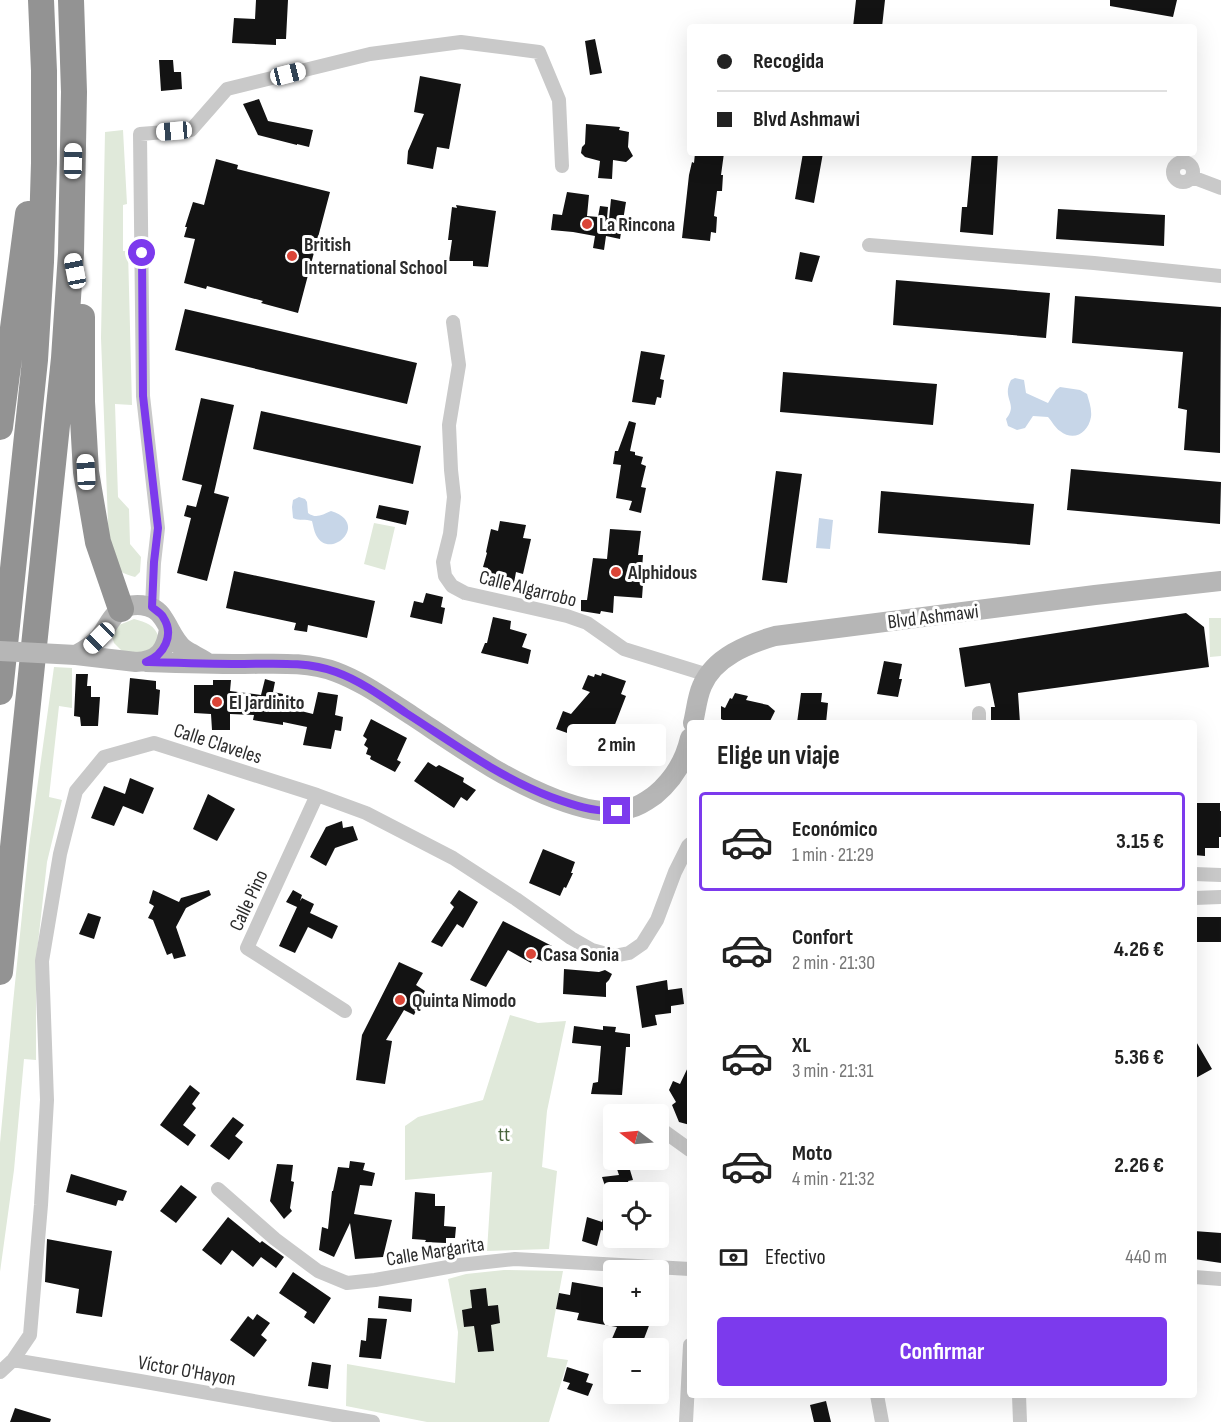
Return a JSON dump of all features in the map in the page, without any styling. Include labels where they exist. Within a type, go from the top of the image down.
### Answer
[{"type":"highway","points":[[0,692],[35,360],[41,262],[44,71],[41,0]]},
{"type":"highway","points":[[0,972],[64,358],[71,253],[74,92],[70,0]]},
{"type":"highway","points":[[0,427],[28,213],[44,162]]},
{"type":"highway","points":[[71,253],[82,307],[82,402],[86,472],[98,542],[115,617]]},
{"type":"street","points":[[152,607],[158,528],[143,396],[140,134],[191,130],[227,88],[370,54],[461,42],[539,52],[559,99],[562,166]]},
{"type":"street","points":[[1192,177],[1221,188]]},
{"type":"street","points":[[869,245],[1094,263],[1221,276]]},
{"type":"street","name":"Calle Algarrobo","points":[[453,322],[459,365],[449,425],[454,497],[450,534],[443,562],[445,576],[452,586],[465,593],[567,616],[587,623],[624,649],[708,675]]},
{"type":"street","name":"Blvd Ashmawi","points":[[694,720],[699,696],[708,675],[724,659],[738,650],[775,636],[1221,581]]},
{"type":"street","points":[[76,655],[90,647],[115,617],[129,605],[140,604],[152,607],[163,616],[169,629],[183,648],[211,664]]},
{"type":"street","points":[[115,617],[106,632],[106,639],[118,656],[137,661],[153,659],[162,652],[169,629]]},
{"type":"street","points":[[0,651],[137,661],[302,664],[334,671],[370,689],[477,759],[519,783],[568,804],[604,812],[630,809],[651,798],[662,789],[678,769],[687,749]]},
{"type":"street","name":"Calle Claveles","points":[[13,1360],[30,1335],[41,1205],[47,1100],[42,961],[60,854],[76,791],[104,757],[154,743],[366,813],[453,858],[571,938],[592,950],[614,956],[629,953],[642,944],[657,920],[675,872],[687,848]]},
{"type":"street","name":"Calle Pino","points":[[317,795],[247,948],[345,1011]]},
{"type":"street","points":[[1197,874],[1221,875]]},
{"type":"street","points":[[1197,898],[1221,897]]},
{"type":"street","points":[[669,1135],[687,1148]]},
{"type":"street","name":"Calle Margarita","points":[[218,1189],[275,1239],[318,1271],[347,1283],[515,1258],[687,1269]]},
{"type":"street","points":[[1197,1277],[1221,1279]]},
{"type":"street","points":[[0,1372],[13,1360]]},
{"type":"street","name":"Víctor O'Hayon","points":[[13,1360],[373,1422]]},
{"type":"street","points":[[686,1422],[687,1398]]},
{"type":"street","points":[[878,1398],[882,1422]]},
{"type":"street","points":[[1019,1398],[1020,1422]]},
{"type":"green space","points":[[123,130],[127,204],[123,205],[123,251],[128,251],[132,405],[115,404],[118,497],[129,509],[130,544],[141,557],[140,572],[135,577],[117,568],[109,549],[101,338],[105,132]]},
{"type":"green space","points":[[374,523],[395,527],[385,570],[364,564]]},
{"type":"green space","points":[[1209,618],[1221,618],[1221,656],[1210,657]]},
{"type":"green space","points":[[134,619],[150,625],[159,638],[156,645],[143,654],[122,651],[114,643],[112,636],[119,625]]},
{"type":"green space","points":[[54,667],[72,668],[72,708],[59,706],[49,797],[62,800],[47,862],[36,961],[36,1060],[24,1059],[14,1170],[0,1272],[0,1143],[29,846]]},
{"type":"green space","name":"tt","points":[[510,1015],[538,1023],[566,1021],[547,1111],[542,1167],[557,1171],[549,1249],[487,1251],[492,1172],[405,1180],[405,1126],[418,1117],[483,1100]]},
{"type":"green space","points":[[504,1270],[563,1271],[547,1357],[568,1360],[549,1422],[427,1422],[346,1406],[347,1364],[455,1383],[458,1332],[448,1279],[466,1274]]},
{"type":"water","points":[[1015,378],[1024,380],[1026,393],[1048,403],[1060,387],[1080,390],[1087,394],[1091,414],[1087,427],[1080,434],[1070,436],[1058,430],[1048,417],[1033,416],[1025,428],[1017,430],[1008,426],[1006,419],[1010,414],[1011,405],[1008,386]]},
{"type":"water","points":[[299,497],[307,502],[308,513],[311,515],[319,516],[331,511],[342,517],[348,524],[348,531],[344,538],[330,544],[322,542],[316,535],[312,521],[293,518],[293,500]]},
{"type":"water","points":[[819,518],[833,520],[830,549],[816,548]]},
{"type":"building","points":[[256,0],[288,0],[286,39],[276,39],[276,45],[232,43],[234,18],[255,19]]},
{"type":"building","points":[[856,0],[885,0],[882,24],[853,24]]},
{"type":"building","points":[[1110,0],[1177,0],[1173,17],[1110,6]]},
{"type":"building","points":[[595,39],[602,73],[590,75],[585,41]]},
{"type":"building","points":[[159,60],[173,60],[174,72],[181,72],[182,89],[161,91]]},
{"type":"building","points":[[420,76],[461,84],[449,149],[437,147],[433,169],[407,164],[408,151],[424,114],[414,112]]},
{"type":"building","points":[[259,99],[268,121],[313,130],[309,147],[258,135],[243,104]]},
{"type":"building","points":[[586,124],[620,127],[619,130],[629,132],[628,147],[633,156],[626,162],[613,160],[612,179],[598,178],[600,161],[585,157],[581,153],[585,144]]},
{"type":"building","points":[[695,156],[724,156],[722,191],[717,191],[714,216],[717,217],[716,233],[711,232],[710,241],[682,238],[689,175],[692,162],[694,163]]},
{"type":"building","points":[[802,156],[822,156],[814,203],[795,199]]},
{"type":"building","points":[[972,156],[998,156],[993,235],[960,232],[962,207],[967,207]]},
{"type":"building","points":[[216,159],[238,165],[237,169],[330,192],[298,313],[207,286],[206,289],[184,283],[195,239],[184,237],[187,227],[185,227],[193,202],[204,205]]},
{"type":"building","name":"La Rincona","points":[[567,192],[589,195],[587,216],[598,217],[600,206],[608,207],[607,218],[609,219],[611,199],[626,202],[620,239],[606,236],[604,250],[593,248],[595,236],[551,230],[553,214],[562,215]]},
{"type":"building","points":[[456,205],[496,211],[488,267],[473,266],[473,261],[449,261],[452,240],[448,240],[452,207],[457,208]]},
{"type":"building","points":[[1058,209],[1165,215],[1164,246],[1056,239]]},
{"type":"building","points":[[800,252],[820,256],[812,282],[795,279]]},
{"type":"building","points":[[896,280],[1050,293],[1046,338],[893,325]]},
{"type":"building","points":[[1075,296],[1221,307],[1220,453],[1184,450],[1187,410],[1178,408],[1183,352],[1072,343]]},
{"type":"building","points":[[185,309],[417,363],[407,404],[175,350]]},
{"type":"building","points":[[641,351],[665,355],[660,379],[664,380],[661,398],[657,397],[655,405],[632,402]]},
{"type":"building","points":[[783,372],[937,384],[933,425],[780,412]]},
{"type":"building","points":[[201,398],[234,405],[214,493],[229,497],[207,581],[177,573],[191,518],[184,516],[187,505],[196,507],[202,485],[182,480]]},
{"type":"building","points":[[261,411],[421,446],[413,484],[253,449]]},
{"type":"building","points":[[629,421],[636,423],[630,451],[643,457],[641,464],[646,466],[641,487],[646,488],[641,513],[629,510],[632,501],[616,498],[621,465],[613,464],[615,451],[618,451]]},
{"type":"building","points":[[1071,469],[1221,482],[1220,524],[1067,510]]},
{"type":"building","points":[[776,471],[802,474],[787,583],[762,580]]},
{"type":"building","points":[[881,491],[1034,504],[1030,545],[878,533]]},
{"type":"building","points":[[379,505],[409,511],[406,525],[376,518]]},
{"type":"building","points":[[500,521],[526,525],[523,538],[531,539],[523,574],[516,572],[514,583],[487,577],[488,568],[483,567],[491,529],[498,531]]},
{"type":"building","name":"Alphidous","points":[[610,529],[641,531],[638,555],[643,555],[642,598],[614,596],[613,613],[601,611],[600,614],[581,611],[581,600],[587,600],[593,558],[607,559]]},
{"type":"building","points":[[234,571],[375,601],[367,638],[308,625],[307,632],[294,630],[296,623],[226,608]]},
{"type":"building","points":[[426,593],[443,597],[441,607],[445,608],[442,624],[410,617],[414,601],[423,603]]},
{"type":"building","points":[[1186,613],[1204,627],[1209,667],[1018,693],[1020,720],[991,720],[991,707],[995,707],[990,683],[965,687],[959,648]]},
{"type":"building","points":[[493,617],[511,621],[510,629],[527,634],[522,647],[531,650],[528,664],[481,653],[487,643]]},
{"type":"building","points":[[884,661],[902,664],[899,679],[902,679],[898,697],[877,694]]},
{"type":"building","points":[[602,673],[626,681],[621,694],[626,696],[609,740],[618,743],[612,759],[592,751],[594,746],[582,742],[583,740],[556,729],[563,711],[571,714],[590,692],[582,689],[588,675],[601,676]]},
{"type":"building","points":[[76,674],[88,674],[87,686],[91,686],[91,697],[100,697],[98,726],[81,726],[80,717],[74,716]]},
{"type":"building","points":[[130,678],[156,681],[156,689],[160,690],[158,715],[127,713]]},
{"type":"building","points":[[265,679],[275,682],[273,692],[283,694],[282,701],[286,702],[285,707],[313,714],[318,692],[338,695],[335,715],[343,717],[341,731],[335,730],[331,749],[303,745],[307,727],[283,722],[283,725],[253,720],[254,715],[230,714],[230,730],[212,730],[211,714],[194,713],[194,685],[213,685],[213,680],[231,680],[230,691],[261,695]]},
{"type":"building","points":[[735,693],[748,696],[746,700],[768,705],[775,711],[770,720],[723,720],[721,719],[721,706],[725,708],[730,698],[732,699]]},
{"type":"building","points":[[801,693],[822,693],[821,702],[828,703],[826,720],[797,720]]},
{"type":"building","points":[[371,719],[407,738],[397,760],[401,762],[395,772],[370,759],[371,756],[366,754],[368,748],[364,745],[367,739],[363,736]]},
{"type":"building","points":[[428,762],[464,778],[463,782],[476,790],[467,801],[461,797],[454,808],[414,781]]},
{"type":"building","points":[[130,778],[154,788],[143,814],[123,806],[114,826],[91,818],[104,786],[125,794]]},
{"type":"building","points":[[208,794],[235,809],[217,841],[193,829]]},
{"type":"building","points":[[1197,803],[1220,803],[1219,848],[1205,848],[1205,856],[1197,855]]},
{"type":"building","points":[[342,821],[343,828],[353,826],[358,840],[335,848],[326,866],[310,857],[326,827]]},
{"type":"building","points":[[543,849],[575,862],[571,873],[573,873],[560,896],[529,883]]},
{"type":"building","points":[[153,890],[179,902],[181,898],[209,890],[211,895],[186,908],[176,927],[186,956],[174,959],[172,953],[167,955],[153,920],[148,918],[154,906],[149,903]]},
{"type":"building","points":[[293,890],[302,895],[300,901],[302,898],[314,904],[310,913],[338,926],[332,939],[308,927],[295,953],[279,946],[297,907],[286,902]]},
{"type":"building","points":[[459,890],[478,902],[463,928],[457,924],[442,947],[431,942],[454,907],[450,903]]},
{"type":"building","points":[[88,913],[101,917],[94,939],[79,934]]},
{"type":"building","points":[[1197,917],[1221,917],[1221,942],[1197,942]]},
{"type":"building","name":"Casa Sonia","points":[[503,921],[552,946],[544,962],[533,957],[531,963],[508,950],[486,987],[470,980]]},
{"type":"building","points":[[399,962],[423,973],[416,985],[425,991],[414,1015],[404,1010],[386,1040],[392,1041],[385,1084],[356,1080],[362,1035]]},
{"type":"building","points":[[564,969],[599,972],[605,970],[612,974],[606,983],[606,997],[563,994]]},
{"type":"building","points":[[667,980],[668,990],[682,988],[684,1004],[671,1006],[671,1013],[655,1015],[657,1025],[642,1028],[636,986]]},
{"type":"building","points":[[574,1026],[603,1030],[603,1026],[616,1027],[615,1032],[630,1034],[630,1047],[626,1047],[622,1095],[591,1094],[593,1083],[598,1082],[601,1046],[572,1043]]},
{"type":"building","points":[[1197,1043],[1212,1069],[1197,1077]]},
{"type":"building","points":[[687,1069],[687,1124],[679,1122],[672,1105],[676,1102],[669,1090],[673,1081],[680,1084]]},
{"type":"building","points":[[190,1085],[200,1093],[192,1104],[196,1108],[183,1125],[196,1135],[188,1146],[160,1125]]},
{"type":"building","points":[[233,1117],[244,1125],[235,1136],[243,1142],[229,1160],[210,1146]]},
{"type":"building","points":[[350,1161],[365,1163],[363,1170],[375,1173],[372,1186],[360,1185],[354,1214],[392,1220],[383,1257],[355,1259],[350,1223],[334,1257],[319,1250],[322,1227],[328,1229],[332,1191],[338,1167],[349,1168]]},
{"type":"building","points":[[277,1164],[293,1165],[291,1181],[294,1182],[290,1208],[292,1211],[284,1219],[270,1201]]},
{"type":"building","points":[[617,1170],[630,1170],[633,1180],[604,1182],[602,1177],[619,1175]]},
{"type":"building","points":[[71,1174],[127,1191],[123,1201],[118,1200],[116,1206],[66,1192]]},
{"type":"building","points":[[181,1185],[197,1197],[176,1223],[160,1211]]},
{"type":"building","points":[[415,1192],[435,1194],[435,1206],[445,1206],[444,1226],[456,1227],[455,1238],[446,1238],[446,1243],[412,1239]]},
{"type":"building","points":[[228,1217],[260,1243],[262,1241],[284,1257],[276,1268],[261,1257],[253,1267],[232,1250],[221,1265],[202,1250]]},
{"type":"building","points":[[587,1217],[602,1222],[603,1219],[603,1230],[601,1230],[597,1246],[582,1241]]},
{"type":"building","points":[[1197,1231],[1221,1233],[1221,1263],[1197,1259]]},
{"type":"building","points":[[47,1239],[112,1251],[102,1317],[76,1313],[79,1289],[45,1282]]},
{"type":"building","points":[[293,1272],[331,1298],[314,1324],[304,1317],[307,1312],[279,1293]]},
{"type":"building","points":[[572,1282],[603,1287],[603,1325],[577,1320],[579,1313],[556,1309],[559,1293],[570,1295]]},
{"type":"building","points":[[486,1288],[488,1306],[498,1305],[500,1323],[491,1325],[494,1351],[478,1352],[474,1326],[464,1327],[462,1310],[472,1308],[470,1290]]},
{"type":"building","points":[[379,1296],[412,1299],[411,1312],[378,1308]]},
{"type":"building","points":[[257,1314],[270,1323],[261,1335],[267,1340],[254,1357],[230,1340],[248,1316],[253,1320]]},
{"type":"building","points":[[368,1318],[387,1319],[381,1359],[359,1357],[361,1340],[366,1341]]},
{"type":"building","points":[[611,1326],[649,1326],[644,1338],[612,1338],[617,1327]]},
{"type":"building","points":[[312,1362],[331,1365],[328,1389],[308,1386]]},
{"type":"building","points":[[567,1367],[589,1374],[586,1382],[593,1384],[588,1396],[567,1389],[570,1383],[563,1381]]},
{"type":"building","points":[[826,1401],[831,1422],[814,1422],[810,1405]]},
{"type":"building","points":[[15,1408],[51,1419],[50,1422],[10,1422]]},
{"type":"place","name":"La Rincona","points":[[587,224]]},
{"type":"place","name":"British International School","points":[[292,256]]},
{"type":"place","name":"Alphidous","points":[[616,572]]},
{"type":"place","name":"El Jardinito","points":[[217,702]]},
{"type":"place","name":"Casa Sonia","points":[[531,954]]},
{"type":"place","name":"Quinta Nimodo","points":[[400,1000]]},
{"type":"route","points":[[142,253],[144,416],[158,528],[152,607],[163,616],[169,629],[162,652],[146,662],[302,664],[334,671],[348,676],[378,694],[477,759],[519,783],[568,804],[604,812],[617,811]]}]
